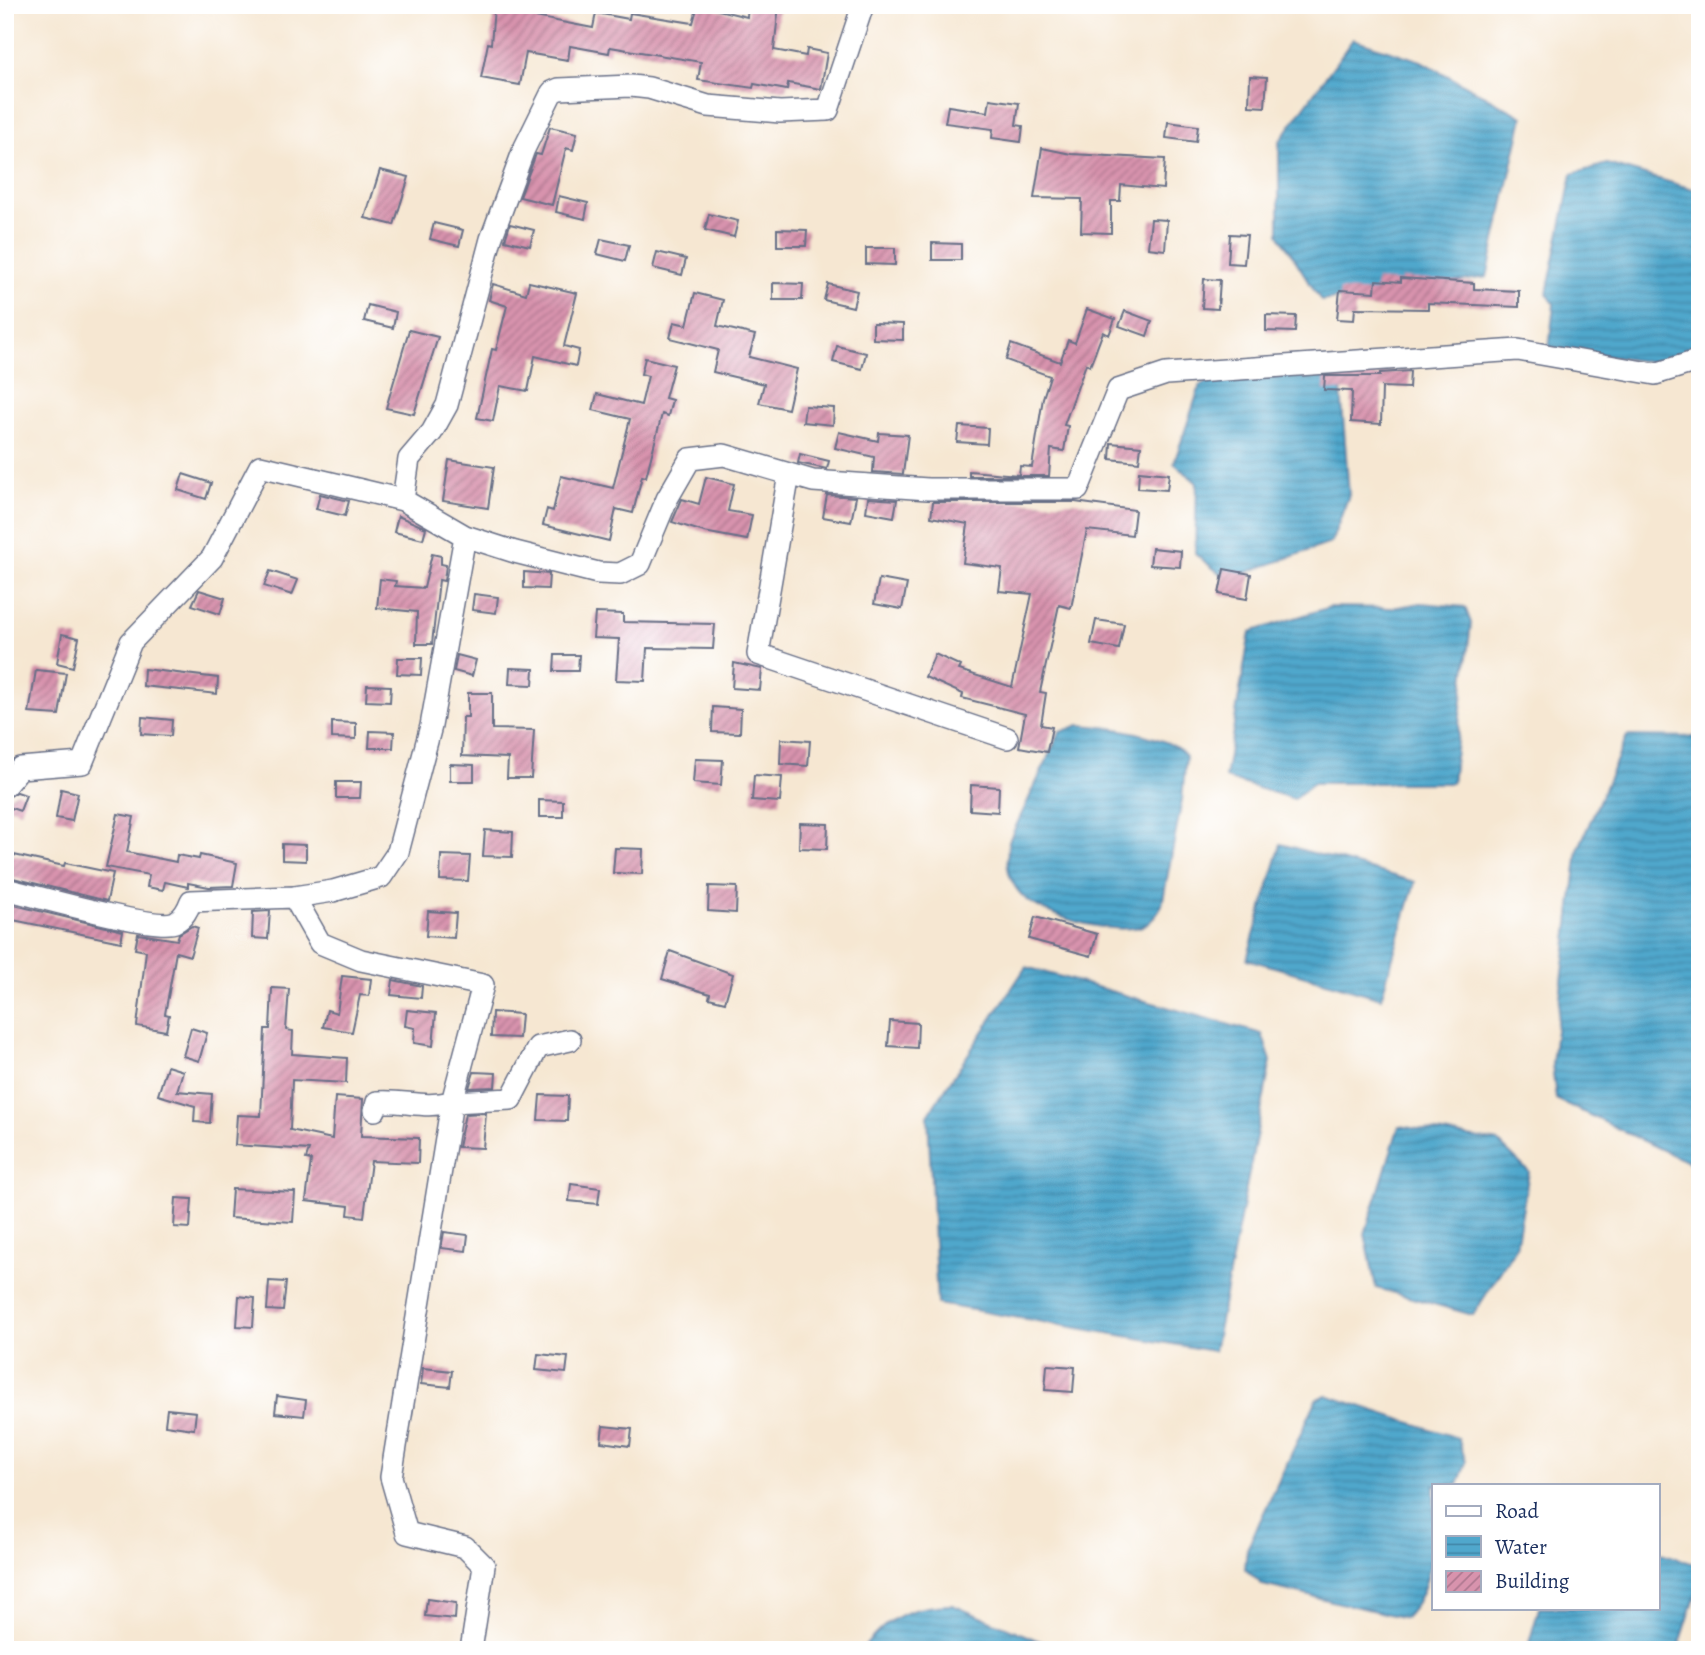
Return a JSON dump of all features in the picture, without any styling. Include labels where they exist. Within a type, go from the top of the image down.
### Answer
[{"type":"street","points":[[403,500],[410,459],[432,432],[447,405],[491,239],[524,149],[552,92],[559,89],[631,86],[649,88],[708,106],[780,112],[828,110],[863,5]]},
{"type":"street","points":[[5,786],[20,768],[82,764],[131,642],[212,558],[260,466],[403,500],[464,536],[598,573],[620,574],[640,564],[667,499],[690,459],[724,455],[813,481],[929,489],[1078,489],[1118,390],[1166,373],[1518,350],[1655,373],[1700,360]]},
{"type":"street","points":[[789,474],[758,654],[1007,738]]},
{"type":"street","points":[[5,889],[149,923],[174,923],[187,912],[191,901],[294,897],[333,891],[381,877],[398,852],[436,704],[464,536]]},
{"type":"street","points":[[294,897],[320,943],[361,960],[483,985],[452,1102],[391,1477],[407,1533],[465,1547],[484,1566],[471,1650]]},
{"type":"street","points":[[375,1111],[377,1102],[394,1101],[431,1107],[452,1102],[511,1099],[538,1047],[570,1040]]},
{"type":"water","points":[[1353,39],[1421,61],[1523,117],[1487,277],[1321,301],[1279,234],[1279,142]]},
{"type":"water","points":[[1607,164],[1700,191],[1700,353],[1660,363],[1549,349],[1554,304],[1547,293],[1572,174]]},
{"type":"water","points":[[1220,376],[1340,376],[1349,495],[1331,543],[1227,579],[1195,554],[1197,483],[1174,463],[1200,386]]},
{"type":"water","points":[[1421,603],[1465,607],[1471,623],[1452,783],[1313,783],[1294,799],[1225,778],[1250,632],[1330,607],[1392,608]]},
{"type":"water","points":[[1079,725],[1152,737],[1166,742],[1186,756],[1182,800],[1162,905],[1153,919],[1145,925],[1116,928],[1059,916],[1028,901],[1019,892],[1009,874],[1009,841],[1060,732]]},
{"type":"water","points":[[1627,736],[1700,737],[1700,1168],[1556,1099],[1552,1063],[1578,850]]},
{"type":"water","points":[[1281,844],[1415,882],[1381,998],[1247,959]]},
{"type":"water","points":[[1026,967],[1262,1034],[1271,1061],[1214,1351],[937,1304],[928,1115]]},
{"type":"water","points":[[1399,1126],[1498,1142],[1529,1172],[1516,1247],[1473,1315],[1376,1288],[1365,1234]]},
{"type":"water","points":[[1326,1395],[1458,1438],[1466,1462],[1458,1484],[1432,1484],[1432,1555],[1423,1590],[1405,1618],[1263,1585],[1245,1569],[1247,1549],[1317,1399]]},
{"type":"water","points":[[1660,1553],[1700,1566],[1700,1581],[1678,1650],[1527,1650],[1538,1610],[1660,1610]]},
{"type":"water","points":[[952,1605],[1059,1650],[862,1650],[881,1629],[901,1615],[924,1608]]},
{"type":"building","points":[[698,5],[747,17],[748,5],[779,5],[774,50],[806,56],[807,49],[827,53],[821,89],[788,83],[787,90],[754,84],[753,88],[698,80],[701,62],[610,47],[609,53],[570,46],[568,60],[526,53],[520,85],[481,78],[488,43],[491,44],[494,8],[531,11],[530,16],[593,28],[596,13],[629,19],[630,13],[693,23]]},
{"type":"building","points":[[1250,76],[1267,77],[1265,107],[1249,106]]},
{"type":"building","points":[[990,99],[1019,103],[1016,125],[1023,126],[1021,142],[992,138],[993,129],[945,123],[948,106],[988,112]]},
{"type":"building","points":[[1168,122],[1198,126],[1196,142],[1166,138]]},
{"type":"building","points":[[550,127],[577,133],[573,150],[566,148],[552,205],[520,197],[536,154],[541,155]]},
{"type":"building","points":[[1042,148],[1071,154],[1165,159],[1163,189],[1121,185],[1120,201],[1111,201],[1111,233],[1081,232],[1082,199],[1034,198]]},
{"type":"building","points":[[380,170],[409,177],[394,225],[365,218]]},
{"type":"building","points":[[559,196],[588,203],[585,219],[556,212]]},
{"type":"building","points":[[709,214],[738,221],[734,237],[705,230]]},
{"type":"building","points":[[1151,219],[1167,220],[1165,250],[1148,248]]},
{"type":"building","points":[[434,223],[463,230],[459,246],[430,239]]},
{"type":"building","points":[[510,224],[534,230],[530,246],[505,240]]},
{"type":"building","points":[[777,229],[807,230],[806,246],[777,246]]},
{"type":"building","points":[[1230,234],[1247,235],[1244,264],[1228,263]]},
{"type":"building","points":[[601,239],[629,245],[625,261],[597,254]]},
{"type":"building","points":[[932,243],[961,244],[961,260],[932,260]]},
{"type":"building","points":[[866,248],[895,248],[895,265],[866,264]]},
{"type":"building","points":[[657,252],[686,259],[682,275],[653,268]]},
{"type":"building","points":[[1401,278],[1474,283],[1474,289],[1519,291],[1519,307],[1428,303],[1428,309],[1355,308],[1354,320],[1337,319],[1340,290],[1375,292],[1376,280],[1401,282]]},
{"type":"building","points":[[1204,279],[1220,280],[1218,309],[1202,308]]},
{"type":"building","points":[[529,282],[577,293],[564,346],[579,350],[576,366],[535,356],[528,391],[500,386],[493,421],[477,418],[492,349],[496,350],[507,306],[489,300],[493,284],[526,294]]},
{"type":"building","points":[[773,283],[803,284],[802,300],[773,300]]},
{"type":"building","points":[[828,284],[857,291],[853,307],[824,300]]},
{"type":"building","points":[[695,293],[723,300],[717,326],[755,335],[749,357],[797,369],[788,409],[759,403],[764,384],[713,372],[718,350],[670,338],[674,322],[687,325]]},
{"type":"building","points":[[368,305],[396,312],[393,328],[364,321]]},
{"type":"building","points":[[1087,309],[1115,319],[1109,335],[1103,332],[1090,366],[1086,364],[1064,425],[1068,426],[1064,451],[1051,449],[1049,476],[969,476],[969,471],[1019,475],[1020,466],[1032,467],[1043,398],[1050,376],[1006,360],[1011,344],[1060,362],[1068,340],[1075,343]]},
{"type":"building","points":[[1125,311],[1152,321],[1147,336],[1119,326]]},
{"type":"building","points":[[1266,315],[1296,316],[1295,332],[1266,331]]},
{"type":"building","points":[[873,323],[903,324],[903,340],[873,339]]},
{"type":"building","points":[[409,330],[438,337],[414,414],[386,408]]},
{"type":"building","points":[[837,346],[866,353],[862,369],[833,362]]},
{"type":"building","points":[[645,358],[674,365],[665,398],[672,400],[668,416],[662,414],[646,477],[642,476],[633,513],[616,509],[609,541],[543,525],[547,509],[553,511],[561,476],[613,488],[630,419],[593,410],[597,394],[641,405],[648,376],[641,374]]},
{"type":"building","points":[[1410,371],[1409,388],[1382,387],[1381,424],[1351,422],[1352,391],[1324,390],[1325,376],[1380,376],[1380,373]]},
{"type":"building","points":[[805,406],[834,408],[833,425],[803,422]]},
{"type":"building","points":[[959,426],[988,428],[987,444],[957,442]]},
{"type":"building","points":[[839,432],[878,441],[879,433],[908,435],[903,474],[873,472],[874,457],[835,448]]},
{"type":"building","points":[[1111,443],[1141,446],[1139,462],[1110,459]]},
{"type":"building","points":[[800,454],[829,461],[827,469],[798,463]]},
{"type":"building","points":[[449,460],[494,467],[488,508],[443,501]]},
{"type":"building","points":[[1139,471],[1169,474],[1167,490],[1138,488]]},
{"type":"building","points":[[183,474],[211,483],[206,499],[178,490]]},
{"type":"building","points":[[706,477],[734,484],[728,511],[752,515],[747,540],[704,532],[672,522],[682,499],[699,504]]},
{"type":"building","points":[[320,494],[349,501],[345,516],[316,509]]},
{"type":"building","points":[[827,495],[856,497],[851,522],[823,517]]},
{"type":"building","points":[[868,498],[897,500],[894,517],[866,512]]},
{"type":"building","points":[[933,502],[1075,502],[1135,510],[1132,535],[1087,530],[1071,608],[1059,605],[1040,692],[1046,693],[1041,725],[1052,727],[1047,752],[1019,747],[1025,714],[962,698],[963,694],[925,677],[935,654],[961,666],[959,670],[1012,687],[1032,594],[999,591],[1002,568],[963,563],[968,524],[931,517]]},
{"type":"building","points":[[398,516],[426,528],[423,539],[394,532]]},
{"type":"building","points":[[1152,548],[1181,551],[1180,567],[1150,565]]},
{"type":"building","points":[[432,554],[441,556],[441,564],[446,565],[444,581],[439,580],[432,644],[416,644],[417,612],[377,608],[380,579],[396,581],[395,586],[424,588]]},
{"type":"building","points":[[1224,569],[1251,574],[1247,599],[1219,594]]},
{"type":"building","points":[[270,571],[298,580],[292,595],[264,586]]},
{"type":"building","points":[[524,572],[549,574],[548,589],[524,588]]},
{"type":"building","points":[[879,579],[907,584],[902,609],[874,604]]},
{"type":"building","points":[[199,590],[225,598],[220,614],[192,605]]},
{"type":"building","points":[[474,594],[498,597],[496,613],[472,610]]},
{"type":"building","points":[[595,613],[623,614],[623,622],[715,624],[713,649],[647,648],[645,681],[616,680],[619,639],[593,638]]},
{"type":"building","points":[[1096,620],[1124,624],[1119,649],[1091,644]]},
{"type":"building","points":[[62,634],[79,638],[73,667],[57,663]]},
{"type":"building","points":[[457,655],[476,660],[472,676],[454,671]]},
{"type":"building","points":[[555,655],[579,655],[578,671],[554,671]]},
{"type":"building","points":[[398,658],[422,658],[421,675],[397,674]]},
{"type":"building","points":[[734,663],[762,669],[760,690],[732,688]]},
{"type":"building","points":[[510,668],[534,669],[533,685],[509,684]]},
{"type":"building","points":[[144,669],[218,678],[217,694],[143,686]]},
{"type":"building","points":[[36,670],[66,673],[59,715],[29,713]]},
{"type":"building","points":[[367,685],[391,686],[390,702],[366,701]]},
{"type":"building","points":[[468,693],[492,693],[492,729],[534,730],[531,778],[507,778],[508,758],[462,756],[463,717],[468,717]]},
{"type":"building","points":[[713,707],[741,709],[740,733],[712,732]]},
{"type":"building","points":[[142,717],[172,720],[171,736],[141,734]]},
{"type":"building","points":[[332,722],[356,723],[356,739],[332,738]]},
{"type":"building","points":[[370,731],[394,732],[393,748],[369,748]]},
{"type":"building","points":[[781,739],[810,741],[808,766],[780,764]]},
{"type":"building","points":[[695,759],[723,760],[721,785],[693,783]]},
{"type":"building","points":[[450,764],[474,765],[474,781],[450,781]]},
{"type":"building","points":[[754,775],[782,777],[780,802],[752,800]]},
{"type":"building","points":[[336,782],[361,782],[360,798],[336,798]]},
{"type":"building","points":[[971,785],[999,787],[998,812],[970,810]]},
{"type":"building","points":[[61,789],[78,793],[72,821],[56,818]]},
{"type":"building","points":[[17,792],[26,795],[20,811],[5,806],[5,799]]},
{"type":"building","points":[[539,800],[563,801],[563,817],[539,817]]},
{"type":"building","points":[[118,814],[134,817],[127,852],[176,862],[177,855],[199,859],[200,855],[237,863],[233,886],[209,887],[188,883],[188,887],[165,882],[163,890],[147,887],[149,875],[106,867]]},
{"type":"building","points":[[800,823],[828,824],[827,849],[799,848]]},
{"type":"building","points":[[485,830],[513,832],[512,857],[483,856]]},
{"type":"building","points":[[282,844],[306,845],[306,861],[282,860]]},
{"type":"building","points":[[615,848],[643,849],[642,874],[613,873]]},
{"type":"building","points":[[5,853],[113,873],[107,901],[5,876]]},
{"type":"building","points":[[441,855],[470,856],[468,881],[440,880]]},
{"type":"building","points":[[709,886],[737,887],[736,913],[708,911]]},
{"type":"building","points":[[10,904],[123,931],[121,942],[8,919]]},
{"type":"building","points":[[270,911],[268,939],[252,938],[253,912]]},
{"type":"building","points":[[428,911],[456,913],[454,938],[426,936]]},
{"type":"building","points":[[1035,917],[1097,934],[1091,956],[1029,939]]},
{"type":"building","points":[[192,926],[198,928],[190,956],[176,952],[165,1014],[169,1015],[166,1031],[137,1026],[146,951],[135,949],[138,934],[177,940],[179,934]]},
{"type":"building","points":[[670,951],[733,974],[725,1002],[709,998],[710,994],[662,979]]},
{"type":"building","points":[[342,976],[371,979],[369,996],[360,995],[352,1032],[323,1027],[327,1010],[337,1013]]},
{"type":"building","points":[[393,980],[422,986],[421,998],[391,995]]},
{"type":"building","points":[[272,988],[289,989],[286,1030],[293,1031],[292,1054],[347,1058],[346,1083],[292,1080],[290,1130],[332,1139],[335,1097],[363,1099],[361,1136],[419,1138],[418,1163],[371,1161],[364,1217],[348,1215],[349,1206],[306,1201],[311,1160],[306,1159],[309,1150],[235,1145],[237,1115],[261,1116],[265,1029],[270,1029]]},
{"type":"building","points":[[407,1010],[436,1013],[433,1046],[414,1043],[415,1028],[405,1026]]},
{"type":"building","points":[[492,1012],[521,1014],[519,1038],[491,1037]]},
{"type":"building","points":[[890,1021],[918,1023],[917,1048],[888,1046]]},
{"type":"building","points":[[191,1028],[207,1033],[199,1061],[183,1056]]},
{"type":"building","points":[[167,1066],[183,1071],[177,1091],[212,1094],[210,1123],[194,1122],[195,1106],[158,1095]]},
{"type":"building","points":[[474,1072],[496,1073],[495,1087],[469,1088]]},
{"type":"building","points":[[540,1095],[568,1096],[567,1121],[538,1120]]},
{"type":"building","points":[[486,1113],[483,1148],[458,1147],[465,1114]]},
{"type":"building","points":[[571,1184],[600,1188],[598,1204],[569,1201]]},
{"type":"building","points":[[232,1189],[295,1192],[293,1222],[230,1218]]},
{"type":"building","points":[[176,1198],[192,1199],[190,1228],[174,1227]]},
{"type":"building","points":[[444,1232],[468,1235],[466,1251],[441,1248]]},
{"type":"building","points":[[269,1281],[286,1282],[283,1311],[267,1310]]},
{"type":"building","points":[[239,1296],[255,1298],[253,1327],[237,1326]]},
{"type":"building","points":[[538,1354],[568,1357],[566,1373],[536,1370]]},
{"type":"building","points":[[1047,1365],[1075,1367],[1073,1392],[1045,1390]]},
{"type":"building","points":[[423,1368],[452,1371],[450,1387],[421,1384]]},
{"type":"building","points":[[277,1396],[306,1400],[304,1416],[275,1413]]},
{"type":"building","points":[[167,1409],[196,1412],[194,1429],[165,1425]]},
{"type":"building","points":[[603,1426],[632,1429],[630,1446],[601,1442]]},
{"type":"building","points":[[427,1599],[456,1603],[455,1619],[425,1616]]}]
